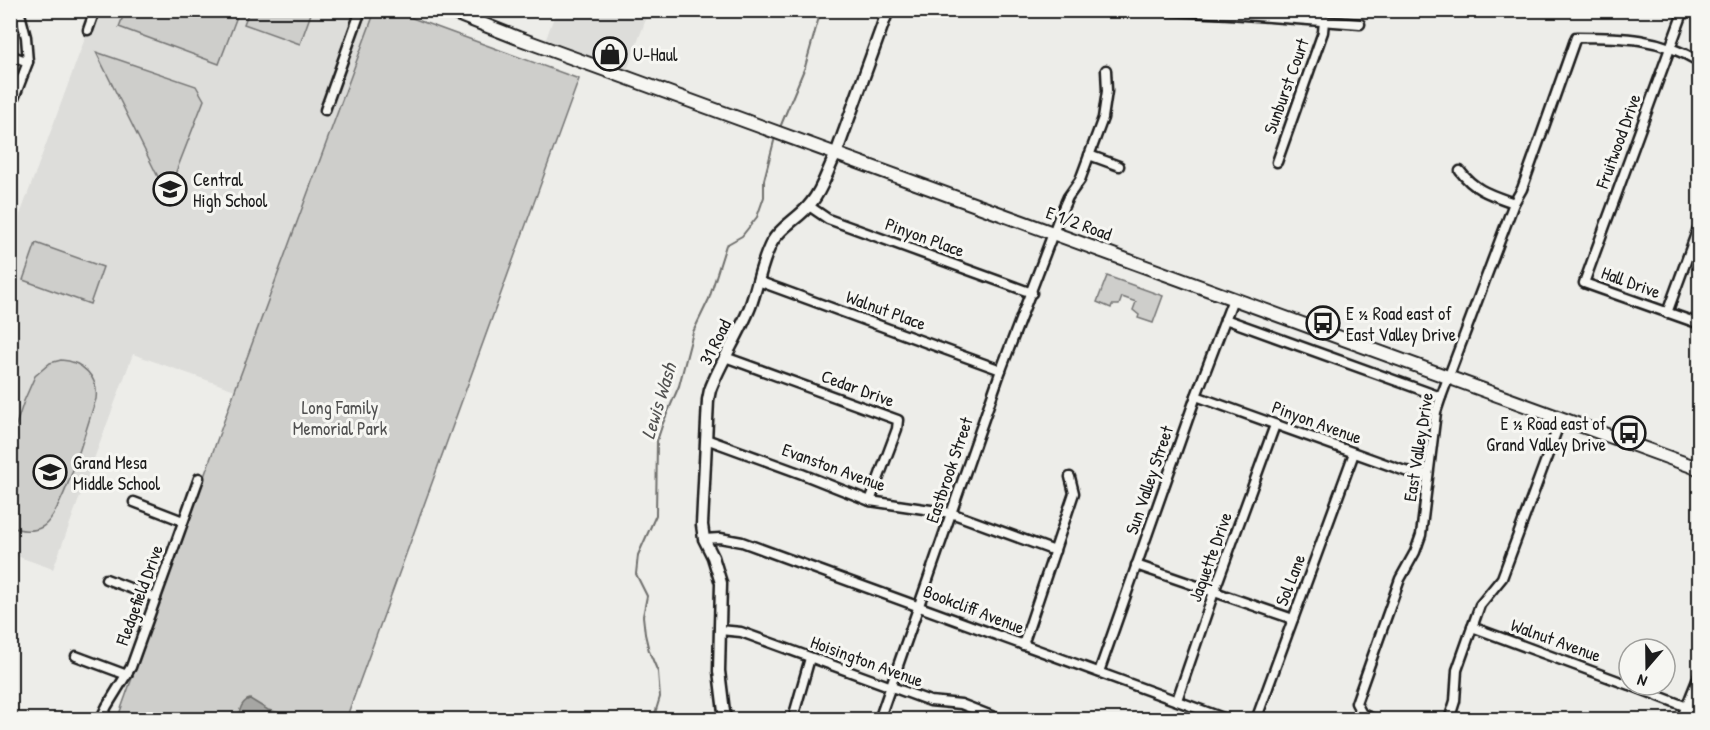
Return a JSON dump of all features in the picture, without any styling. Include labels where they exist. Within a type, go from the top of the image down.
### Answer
[{"type":"main road","name":"E 1/2 Road","points":[[447,10],[1700,470]]},
{"type":"street","points":[[10,109],[28,62],[26,37],[19,10]]},
{"type":"street","points":[[88,30],[95,10]]},
{"type":"street","points":[[325,110],[361,10]]},
{"type":"street","name":"31 Road","points":[[725,720],[720,685],[721,583],[713,557],[704,539],[702,511],[710,390],[750,306],[773,241],[780,231],[809,206],[820,192],[888,10]]},
{"type":"street","points":[[1152,10],[1360,24]]},
{"type":"street","name":"Fruitwood Drive","points":[[1584,283],[1684,10]]},
{"type":"street","name":"Sunburst Court","points":[[1277,162],[1323,32],[1324,21]]},
{"type":"street","name":"East Valley Drive","points":[[1376,720],[1362,714],[1356,703],[1400,579],[1415,552],[1421,535],[1436,412],[1514,203],[1522,189],[1576,37],[1638,39],[1670,48]]},
{"type":"street","points":[[1670,48],[1700,62]]},
{"type":"street","points":[[10,55],[28,62]]},
{"type":"street","name":"Eastbrook Street","points":[[879,720],[1001,370],[1053,233],[1068,197],[1080,180],[1103,118],[1107,91],[1106,70]]},
{"type":"street","points":[[1089,155],[1119,166]]},
{"type":"street","points":[[1460,171],[1468,182],[1482,191],[1514,203]]},
{"type":"street","name":"Pinyon Place","points":[[809,206],[828,219],[1032,293]]},
{"type":"street","points":[[1667,313],[1700,223]]},
{"type":"street","name":"Walnut Place","points":[[758,281],[1001,370]]},
{"type":"street","name":"Hall Drive","points":[[1584,283],[1700,324]]},
{"type":"street","name":"Sun Valley Street","points":[[1099,672],[1196,396],[1233,299]]},
{"type":"street","points":[[1225,319],[1441,397]]},
{"type":"street","name":"Cedar Drive","points":[[725,357],[898,420],[897,429],[870,501]]},
{"type":"street","name":"Pinyon Avenue","points":[[1196,396],[1405,471],[1428,474]]},
{"type":"street","points":[[1449,720],[1455,701],[1457,670],[1480,605],[1502,578],[1561,419]]},
{"type":"street","name":"Jaquette Drive","points":[[1177,700],[1275,425]]},
{"type":"street","name":"Evanston Avenue","points":[[706,439],[870,501],[951,513],[1055,552]]},
{"type":"street","name":"Sol Lane","points":[[1256,720],[1354,453]]},
{"type":"street","name":"Fledgefield Drive","points":[[100,720],[127,675],[199,477]]},
{"type":"street","points":[[1023,645],[1074,494],[1070,477]]},
{"type":"street","points":[[134,502],[183,521]]},
{"type":"street","name":"Bookcliff Avenue","points":[[704,539],[720,538],[742,542],[1229,720]]},
{"type":"street","points":[[1136,565],[1293,620]]},
{"type":"street","points":[[106,579],[156,598]]},
{"type":"street","name":"Walnut Avenue","points":[[1473,627],[1617,681]]},
{"type":"street","name":"Hoisington Avenue","points":[[720,630],[741,633],[930,701],[961,704],[997,719]]},
{"type":"street","points":[[75,656],[127,675]]},
{"type":"street","points":[[797,720],[795,711],[810,658]]},
{"type":"street","points":[[1681,720],[1700,673]]},
{"type":"street","name":"Walnut Avenue","points":[[1661,697],[1700,712]]},
{"type":"shaded area","name":"Central High School","points":[[95,11],[375,11],[235,390],[133,354],[53,569],[11,554],[10,242]]},
{"type":"shaded area","name":"U-Haul","points":[[556,11],[649,11],[627,70],[546,39]]},
{"type":"shaded area","points":[[250,699],[268,710],[304,719],[238,719],[243,704]]},
{"type":"green space","points":[[125,10],[239,11],[219,64],[119,27]]},
{"type":"green space","points":[[249,10],[312,11],[300,44],[244,24]]},
{"type":"green space","name":"Long Family Memorial Park","points":[[375,11],[393,11],[579,79],[346,719],[117,720],[235,390]]},
{"type":"green space","points":[[96,52],[196,86],[204,100],[172,182],[161,183]]},
{"type":"green space","points":[[36,243],[103,267],[90,304],[23,280]]},
{"type":"green space","points":[[1107,276],[1163,296],[1153,323],[1138,318],[1139,315],[1133,310],[1136,302],[1122,297],[1119,305],[1112,305],[1111,308],[1097,302]]},
{"type":"green space","points":[[61,360],[76,363],[88,372],[95,384],[96,399],[74,469],[58,506],[42,527],[31,530],[18,529],[10,526],[11,440],[35,376],[50,363]]},
{"type":"waterway","name":"Lewis Wash","points":[[781,125],[805,67],[821,10]]},
{"type":"waterway","name":"Lewis Wash","points":[[653,720],[660,697],[658,672],[645,634],[643,616],[647,596],[636,574],[638,555],[656,515],[657,441],[679,386],[693,332],[709,299],[726,245],[742,236],[757,217],[764,197],[764,180],[774,141]]},
{"type":"place","name":"U-Haul","points":[[610,54]]},
{"type":"place","name":"Central High School","points":[[170,189]]},
{"type":"place","name":"E ½ Road east of East Valley Drive","points":[[1323,323]]},
{"type":"place","name":"E ½ Road east of Grand Valley Drive","points":[[1629,433]]},
{"type":"place","name":"Grand Mesa Middle School","points":[[50,472]]}]
